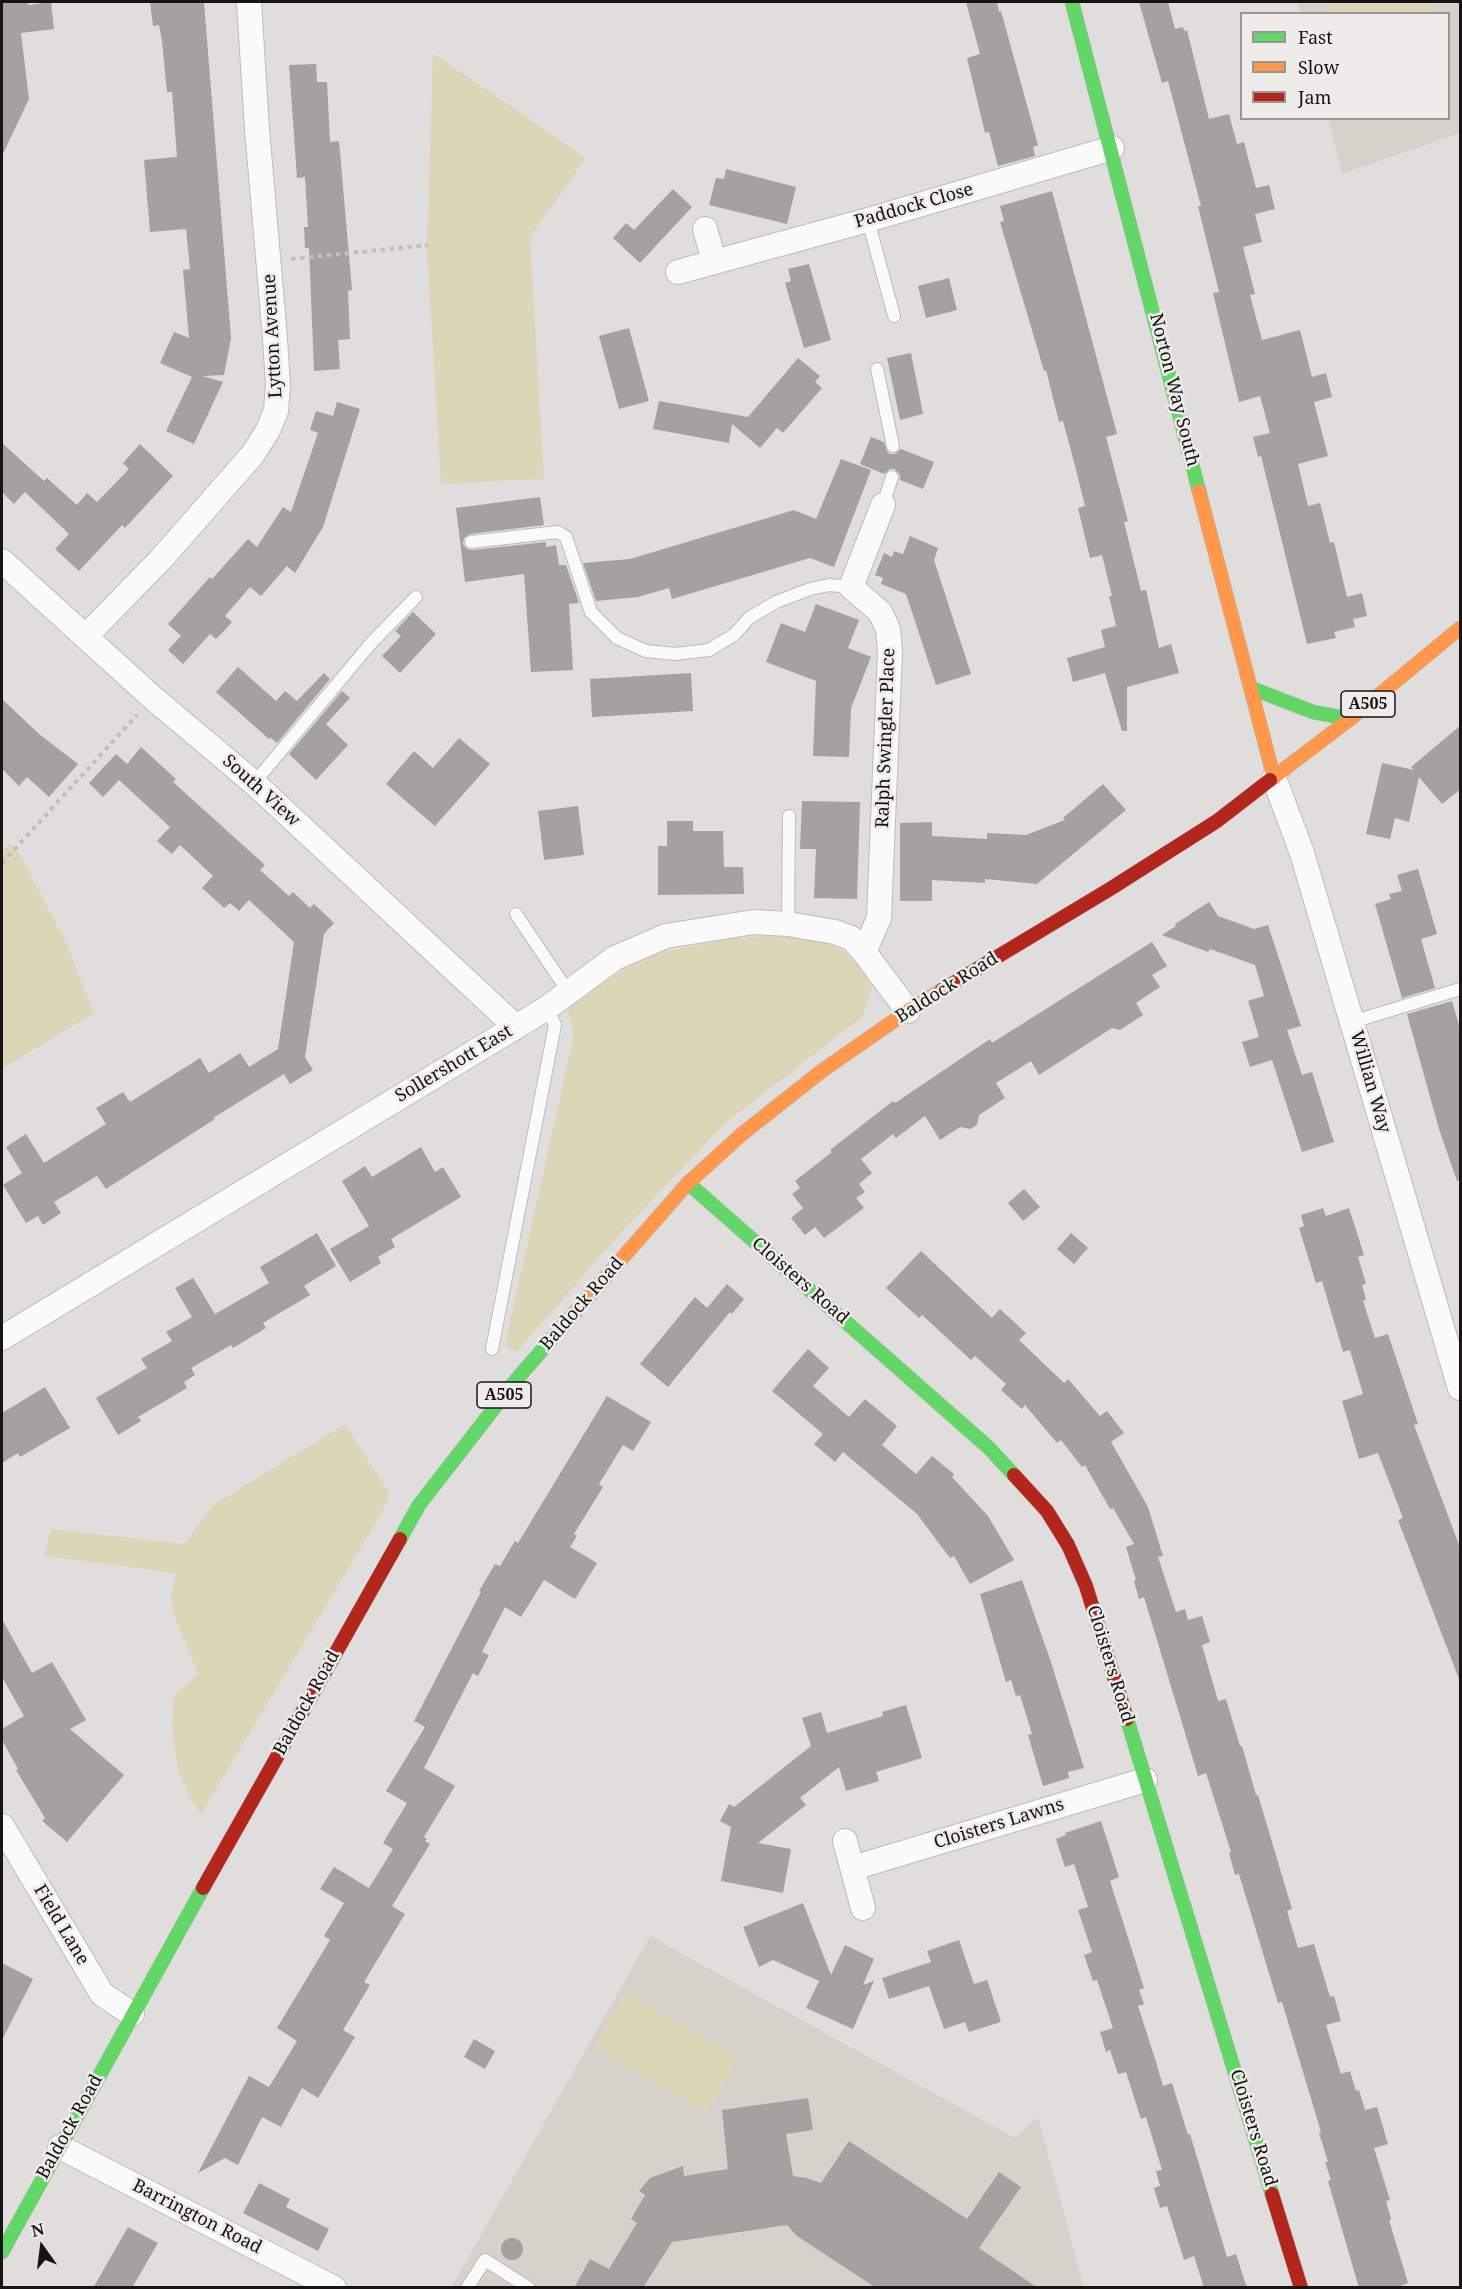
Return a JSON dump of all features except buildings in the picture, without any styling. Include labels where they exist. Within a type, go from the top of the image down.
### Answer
[{"type":"main road","name":"Norton Way South","points":[[1072,2],[1112,148],[1274,778]]},
{"type":"main road","name":"Baldock Road","points":[[2,2252],[132,2014],[419,1505],[526,1369],[688,1183],[742,1134],[823,1070],[908,1011],[1217,821],[1350,719],[1461,628]]},
{"type":"main road","points":[[1251,688],[1313,712],[1350,719]]},
{"type":"main road","name":"Cloisters Road","points":[[688,1183],[996,1455],[1047,1511],[1068,1545],[1086,1586],[1301,2288]]},
{"type":"street","name":"Lytton Avenue","points":[[86,636],[162,558],[253,454],[268,430],[276,411],[278,385],[249,2]]},
{"type":"street","name":"Paddock Close","points":[[678,272],[868,220],[1112,148]]},
{"type":"street","points":[[705,229],[714,261]]},
{"type":"street","points":[[851,586],[883,505]]},
{"type":"street","name":"South View","points":[[2,561],[153,698],[254,783],[516,1027]]},
{"type":"street","name":"Ralph Swingler Place","points":[[851,586],[880,612],[888,629],[890,651],[879,918],[864,952]]},
{"type":"street","name":"Willian Way","points":[[1274,778],[1302,853],[1461,1388]]},
{"type":"street","name":"Sollershott East","points":[[2,1338],[547,1008],[615,958],[666,936],[754,922],[789,924],[835,932],[851,938],[864,952],[908,1011]]},
{"type":"street","name":"Cloisters Lawns","points":[[853,1868],[1145,1780]]},
{"type":"street","name":"Field Lane","points":[[2,1826],[102,1994],[132,2014]]},
{"type":"street","points":[[845,1841],[864,1908]]},
{"type":"street","name":"Barrington Road","points":[[60,2147],[334,2288]]},
{"type":"lane","points":[[868,220],[894,316]]},
{"type":"lane","points":[[877,369],[893,446]]},
{"type":"lane","points":[[883,505],[892,477]]},
{"type":"lane","points":[[471,543],[558,532],[566,537],[591,612],[617,638],[646,651],[675,654],[709,650],[734,635],[749,618],[776,602],[829,585],[851,586]]},
{"type":"lane","points":[[254,783],[373,641],[416,597]]},
{"type":"lane","points":[[789,816],[789,924]]},
{"type":"lane","points":[[516,914],[569,993]]},
{"type":"lane","points":[[1352,1022],[1461,990]]},
{"type":"lane","points":[[492,1349],[555,1025],[547,1008]]},
{"type":"lane","points":[[467,2288],[484,2260],[529,2288]]},
{"type":"path","points":[[269,261],[428,244]]},
{"type":"path","points":[[2,863],[153,698]]},
{"type":"shaded area","points":[[1297,2],[1460,2],[1460,133],[1342,174],[1328,120],[1450,120],[1450,12],[1300,12]]},
{"type":"shaded area","points":[[1326,2],[1428,2],[1432,12],[1330,12]]},
{"type":"shaded area","points":[[433,53],[586,158],[530,237],[544,479],[441,484],[427,249]]},
{"type":"shaded area","points":[[10,843],[21,857],[66,942],[94,1013],[2,1069],[2,851]]},
{"type":"shaded area","points":[[775,935],[809,937],[826,943],[843,951],[859,965],[872,989],[862,1017],[728,1121],[626,1227],[516,1353],[505,1344],[573,1039],[572,1025],[568,1015],[569,1008],[576,1000],[628,967],[658,953],[730,939]]},
{"type":"shaded area","points":[[345,1424],[390,1494],[381,1514],[201,1814],[191,1800],[178,1770],[172,1727],[174,1695],[198,1674],[176,1620],[171,1601],[175,1573],[44,1556],[51,1529],[184,1544],[213,1505]]},
{"type":"shaded area","points":[[650,1936],[1015,2138],[1038,2117],[1084,2287],[451,2288]]},
{"type":"shaded area","points":[[626,1992],[739,2058],[706,2113],[593,2047]]},
{"type":"traffic: fast","points":[[1072,2],[1199,491]]},
{"type":"traffic: fast","points":[[1251,688],[1313,712],[1350,719]]},
{"type":"traffic: fast","points":[[688,1183],[988,1447],[1014,1475]]},
{"type":"traffic: fast","points":[[400,1539],[419,1505],[516,1380],[576,1311]]},
{"type":"traffic: fast","points":[[1127,1719],[1272,2194]]},
{"type":"traffic: fast","points":[[2,2252],[203,1888]]},
{"type":"traffic: slow","points":[[1199,491],[1274,778]]},
{"type":"traffic: slow","points":[[1270,780],[1350,719],[1460,628]]},
{"type":"traffic: slow","points":[[576,1311],[688,1183],[742,1134],[823,1070],[942,990]]},
{"type":"traffic: jam","points":[[942,990],[1110,889],[1217,821],[1270,780]]},
{"type":"traffic: jam","points":[[1014,1475],[1047,1511],[1068,1545],[1086,1586],[1127,1719]]},
{"type":"traffic: jam","points":[[203,1888],[400,1539]]},
{"type":"traffic: jam","points":[[1272,2194],[1301,2288]]}]
